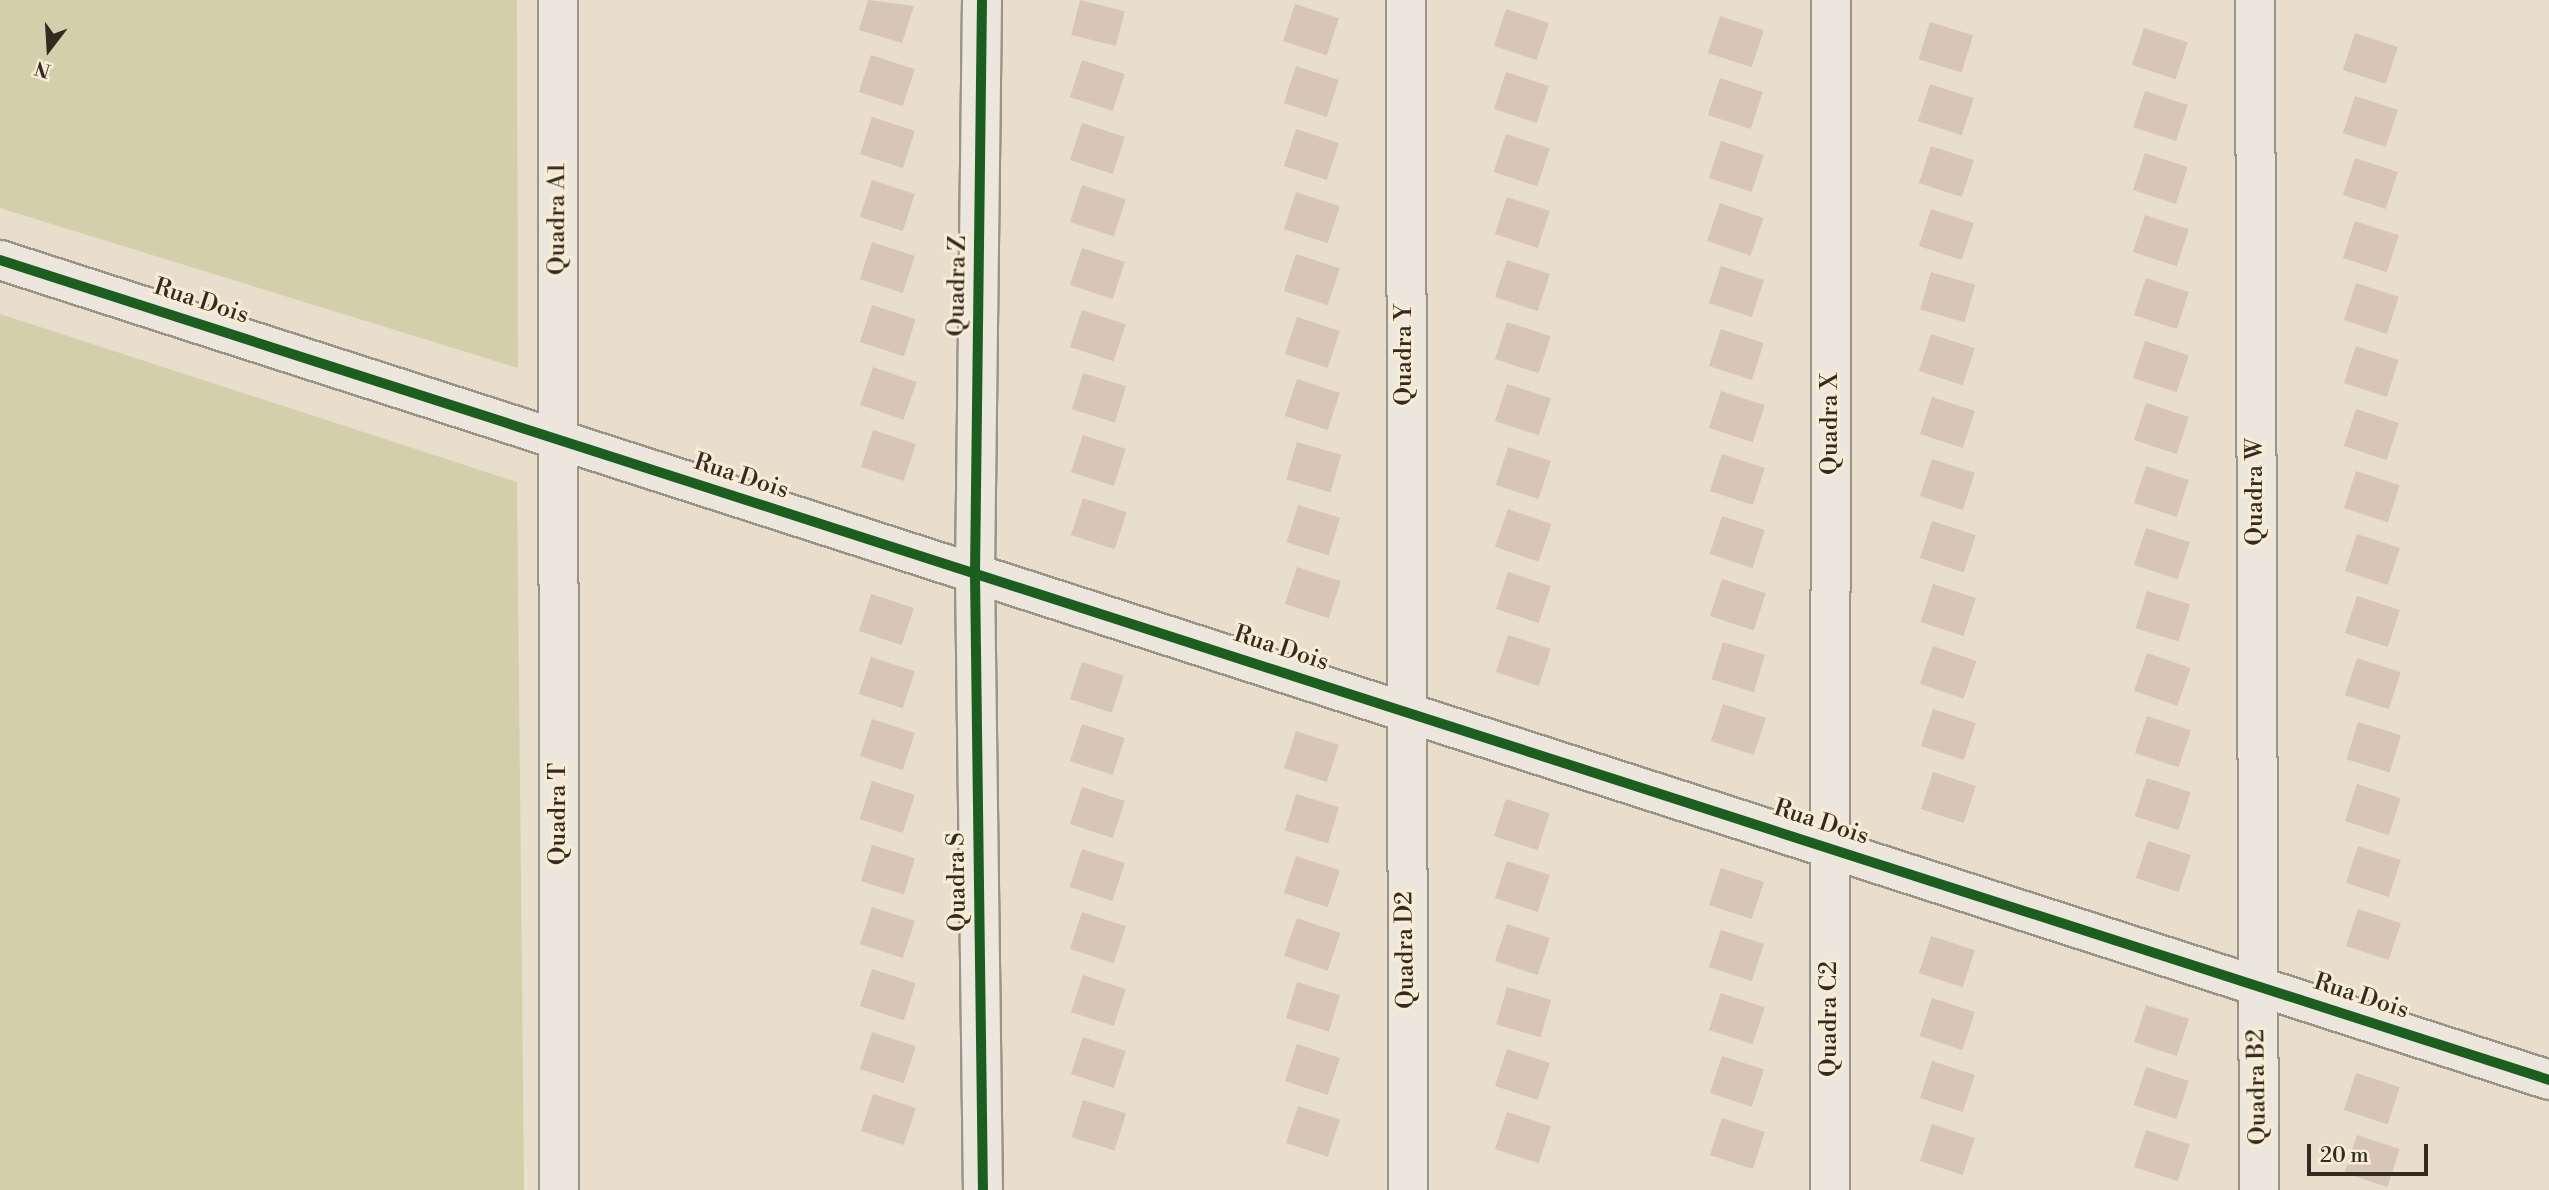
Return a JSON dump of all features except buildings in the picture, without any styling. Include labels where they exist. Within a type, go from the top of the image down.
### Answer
[{"type":"street","name":"Quadra A1","points":[[558,0],[559,438]]},
{"type":"street","name":"Quadra Z","points":[[975,573],[982,0]]},
{"type":"street","name":"Quadra Y","points":[[1404,711],[1406,0]]},
{"type":"street","name":"Quadra X","points":[[1830,848],[1831,0]]},
{"type":"street","name":"Quadra W","points":[[2255,0],[2257,985]]},
{"type":"street","name":"Rua Dois","points":[[0,260],[2549,1080]]},
{"type":"street","name":"Quadra T","points":[[559,438],[559,1190]]},
{"type":"street","name":"Quadra S","points":[[975,573],[983,1190]]},
{"type":"street","name":"Quadra D2","points":[[1404,711],[1408,1190]]},
{"type":"street","name":"Quadra C2","points":[[1830,848],[1830,1190]]},
{"type":"street","name":"Quadra B2","points":[[2257,985],[2259,1190]]},
{"type":"shaded area","points":[[0,0],[517,0],[518,368],[0,208]]},
{"type":"shaded area","points":[[0,314],[517,482],[524,1190],[0,1190]]},
{"type":"cycle path","points":[[982,0],[975,574],[983,1190]]},
{"type":"cycle path","points":[[0,260],[2549,1080]]}]
